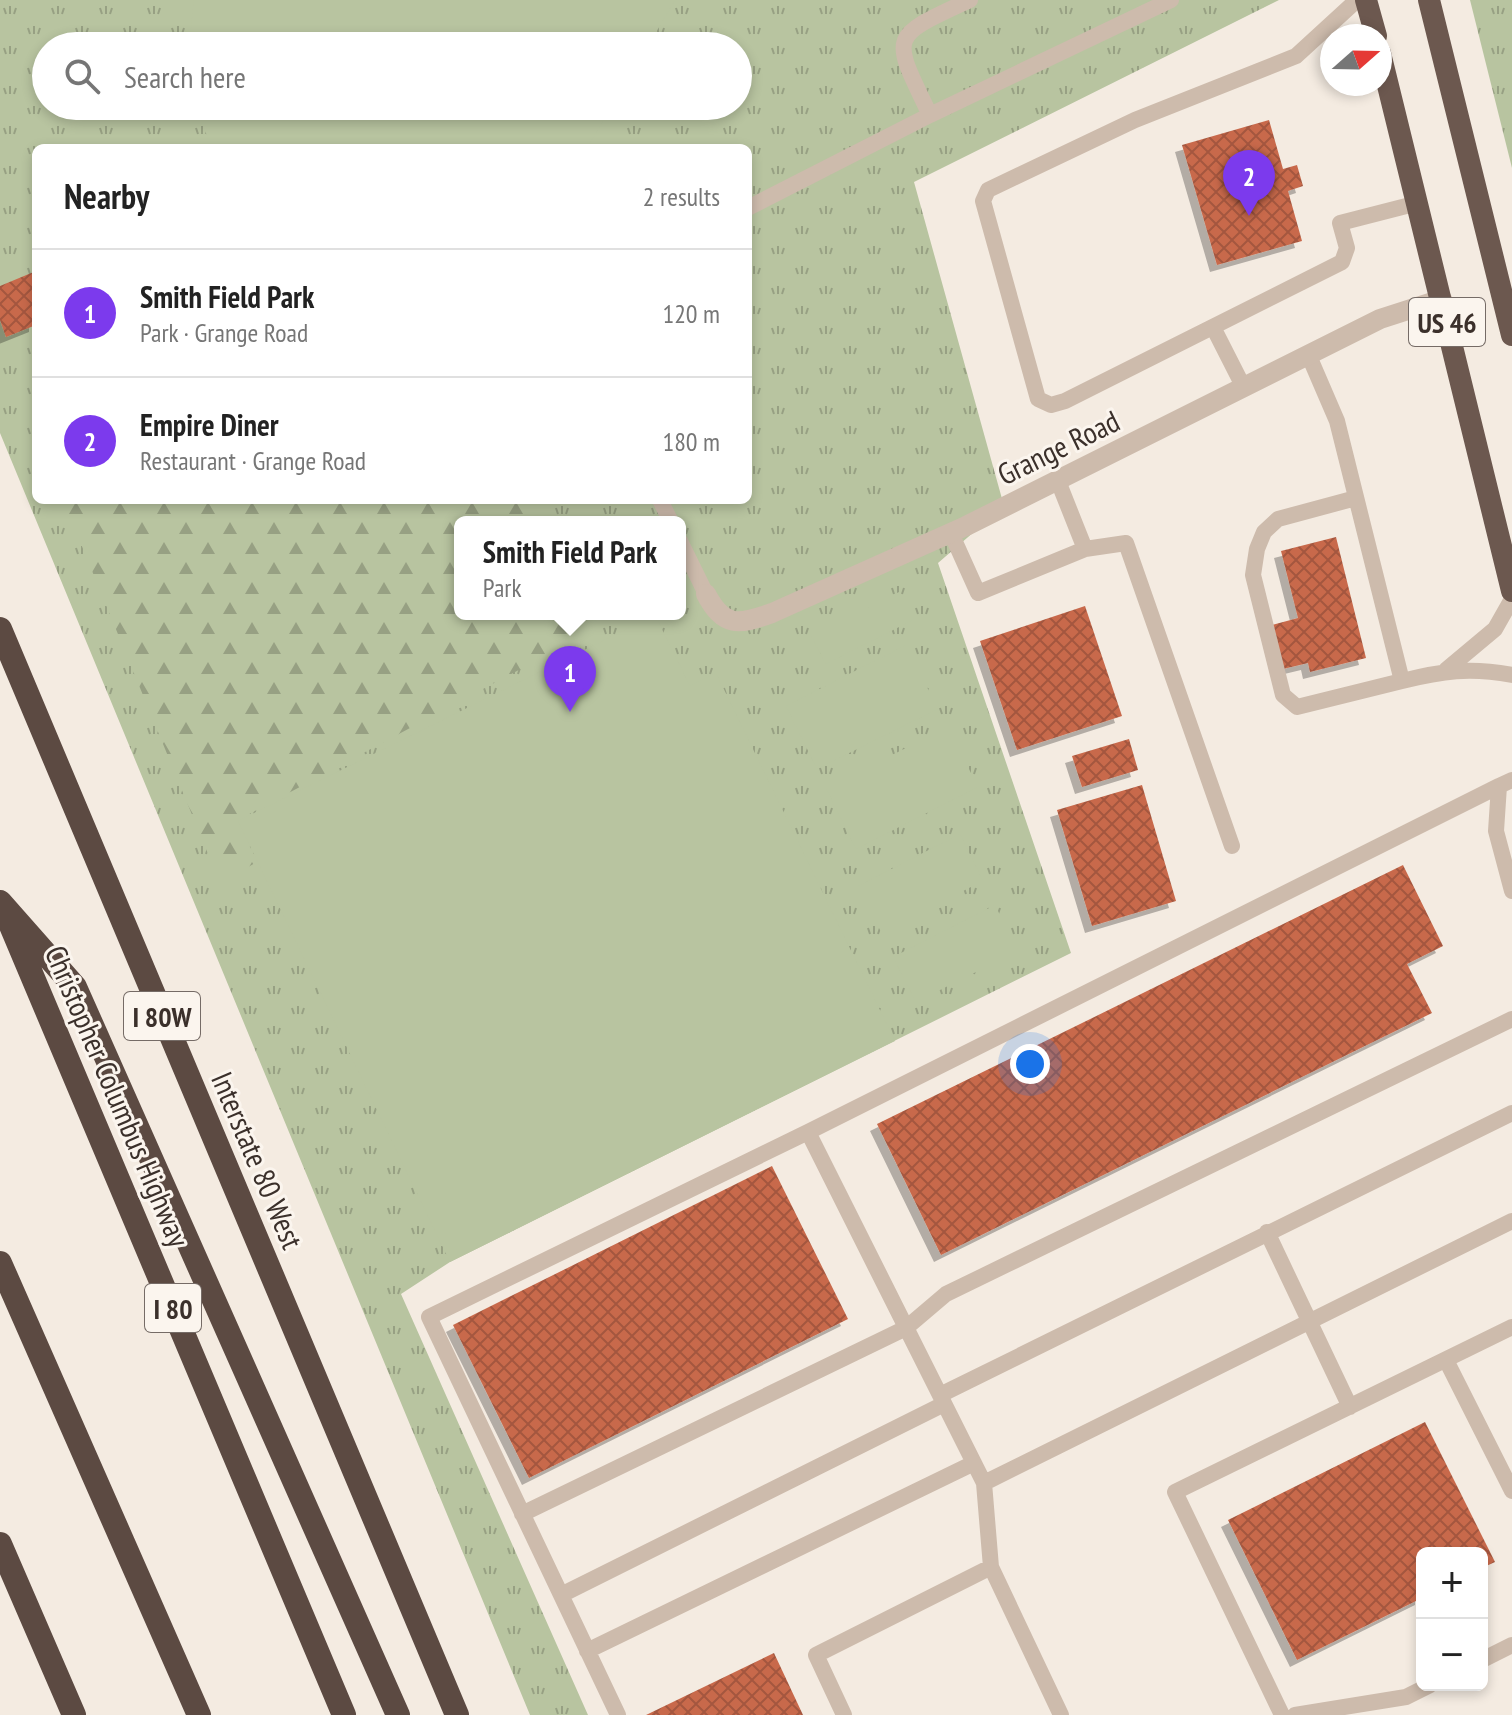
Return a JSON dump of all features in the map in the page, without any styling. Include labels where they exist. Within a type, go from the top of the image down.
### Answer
[{"type":"highway","points":[[1366,0],[1373,24]]},
{"type":"highway","name":"US 46","points":[[1429,0],[1510,321]]},
{"type":"highway","name":"US 46","points":[[1391,96],[1512,591]]},
{"type":"highway","name":"Interstate 80 West","points":[[0,629],[457,1715]]},
{"type":"highway","points":[[0,901],[75,987],[398,1715]]},
{"type":"highway","name":"Christopher Columbus Highway","points":[[0,901],[344,1715]]},
{"type":"highway","points":[[0,1263],[199,1715]]},
{"type":"highway","points":[[0,1544],[74,1715]]},
{"type":"street","name":"Grange Road","points":[[706,594],[716,612],[732,622],[752,620],[951,533],[1380,319],[1442,299]]},
{"type":"lane","points":[[930,115],[904,61],[902,47],[907,34],[921,23],[970,0]]},
{"type":"lane","points":[[752,206],[930,115],[1171,0]]},
{"type":"lane","points":[[1357,0],[1296,56],[1135,120],[988,190],[983,201],[1038,399],[1051,405],[1065,401],[1342,262],[1347,248],[1340,223],[1418,203]]},
{"type":"lane","points":[[1213,327],[1244,388]]},
{"type":"lane","points":[[1309,356],[1337,421],[1402,681]]},
{"type":"lane","points":[[1058,481],[1085,549]]},
{"type":"lane","points":[[1356,498],[1278,519],[1264,532],[1257,549],[1253,575],[1283,695],[1297,707],[1446,670],[1484,669],[1512,675]]},
{"type":"lane","points":[[951,533],[978,593],[1085,549],[1126,543],[1232,846]]},
{"type":"lane","points":[[686,553],[706,594]]},
{"type":"lane","points":[[1446,670],[1495,629],[1512,599]]},
{"type":"lane","points":[[1506,783],[1496,831],[1512,891]]},
{"type":"lane","points":[[618,1715],[429,1317],[808,1132],[1506,783]]},
{"type":"lane","points":[[522,1514],[906,1328],[946,1294],[1512,1019]]},
{"type":"lane","points":[[561,1595],[1267,1232],[1512,1113]]},
{"type":"lane","points":[[808,1132],[984,1483],[991,1567],[1061,1715]]},
{"type":"lane","points":[[984,1483],[1512,1221]]},
{"type":"lane","points":[[1267,1232],[1350,1407]]},
{"type":"lane","points":[[1282,1715],[1175,1492],[1512,1327]]},
{"type":"lane","points":[[1446,1360],[1512,1491]]},
{"type":"lane","points":[[587,1651],[974,1463]]},
{"type":"lane","points":[[844,1715],[816,1655],[991,1567]]},
{"type":"lane","points":[[1488,1657],[1512,1645]]},
{"type":"lane","points":[[1295,1715],[1406,1697],[1418,1691]]},
{"type":"green space","points":[[0,0],[1279,0],[914,182],[1004,506],[938,563],[1071,953],[450,1262],[401,1294],[588,1715],[530,1715],[0,433]]},
{"type":"green space","points":[[194,0],[675,0],[656,32],[191,32]]},
{"type":"green space","points":[[1470,0],[1512,0],[1512,168]]},
{"type":"green space","points":[[201,120],[604,120],[589,144],[210,144]]},
{"type":"green space","points":[[65,504],[545,504],[550,516],[454,516],[454,620],[596,620],[599,627],[238,820],[257,862],[220,883]]},
{"type":"green space","points":[[899,592],[913,620],[826,664],[811,636]]},
{"type":"green space","points":[[645,620],[657,620],[690,686],[716,673],[895,1041],[450,1262],[238,821]]},
{"type":"green space","points":[[906,645],[938,709],[817,769],[786,706]]},
{"type":"green space","points":[[948,727],[978,787],[856,849],[826,788]]},
{"type":"green space","points":[[960,834],[983,881],[881,932],[858,886]]},
{"type":"green space","points":[[995,905],[1018,951],[916,1002],[893,957]]},
{"type":"building","points":[[1269,120],[1283,169],[1297,165],[1303,186],[1288,191],[1302,241],[1217,265],[1182,145]]},
{"type":"building","points":[[32,273],[32,327],[6,337],[0,320],[0,286]]},
{"type":"building","points":[[1336,537],[1366,658],[1310,672],[1308,663],[1283,669],[1272,625],[1298,618],[1281,551]]},
{"type":"building","points":[[1085,606],[1122,716],[1017,750],[980,641]]},
{"type":"building","points":[[1129,739],[1138,770],[1082,787],[1072,756]]},
{"type":"building","points":[[1142,785],[1176,901],[1092,926],[1057,810]]},
{"type":"building","points":[[1403,865],[1443,946],[1407,964],[1432,1013],[941,1255],[877,1124]]},
{"type":"building","points":[[772,1166],[848,1319],[529,1478],[453,1325]]},
{"type":"building","points":[[1425,1422],[1488,1547],[1416,1547],[1416,1601],[1297,1660],[1228,1520]]},
{"type":"building","points":[[1488,1548],[1495,1562],[1488,1565]]},
{"type":"building","points":[[774,1653],[803,1715],[646,1715]]},
{"type":"place","name":"Empire Diner","points":[[1249,216]]},
{"type":"place","name":"Smith Field Park","points":[[570,712]]}]
